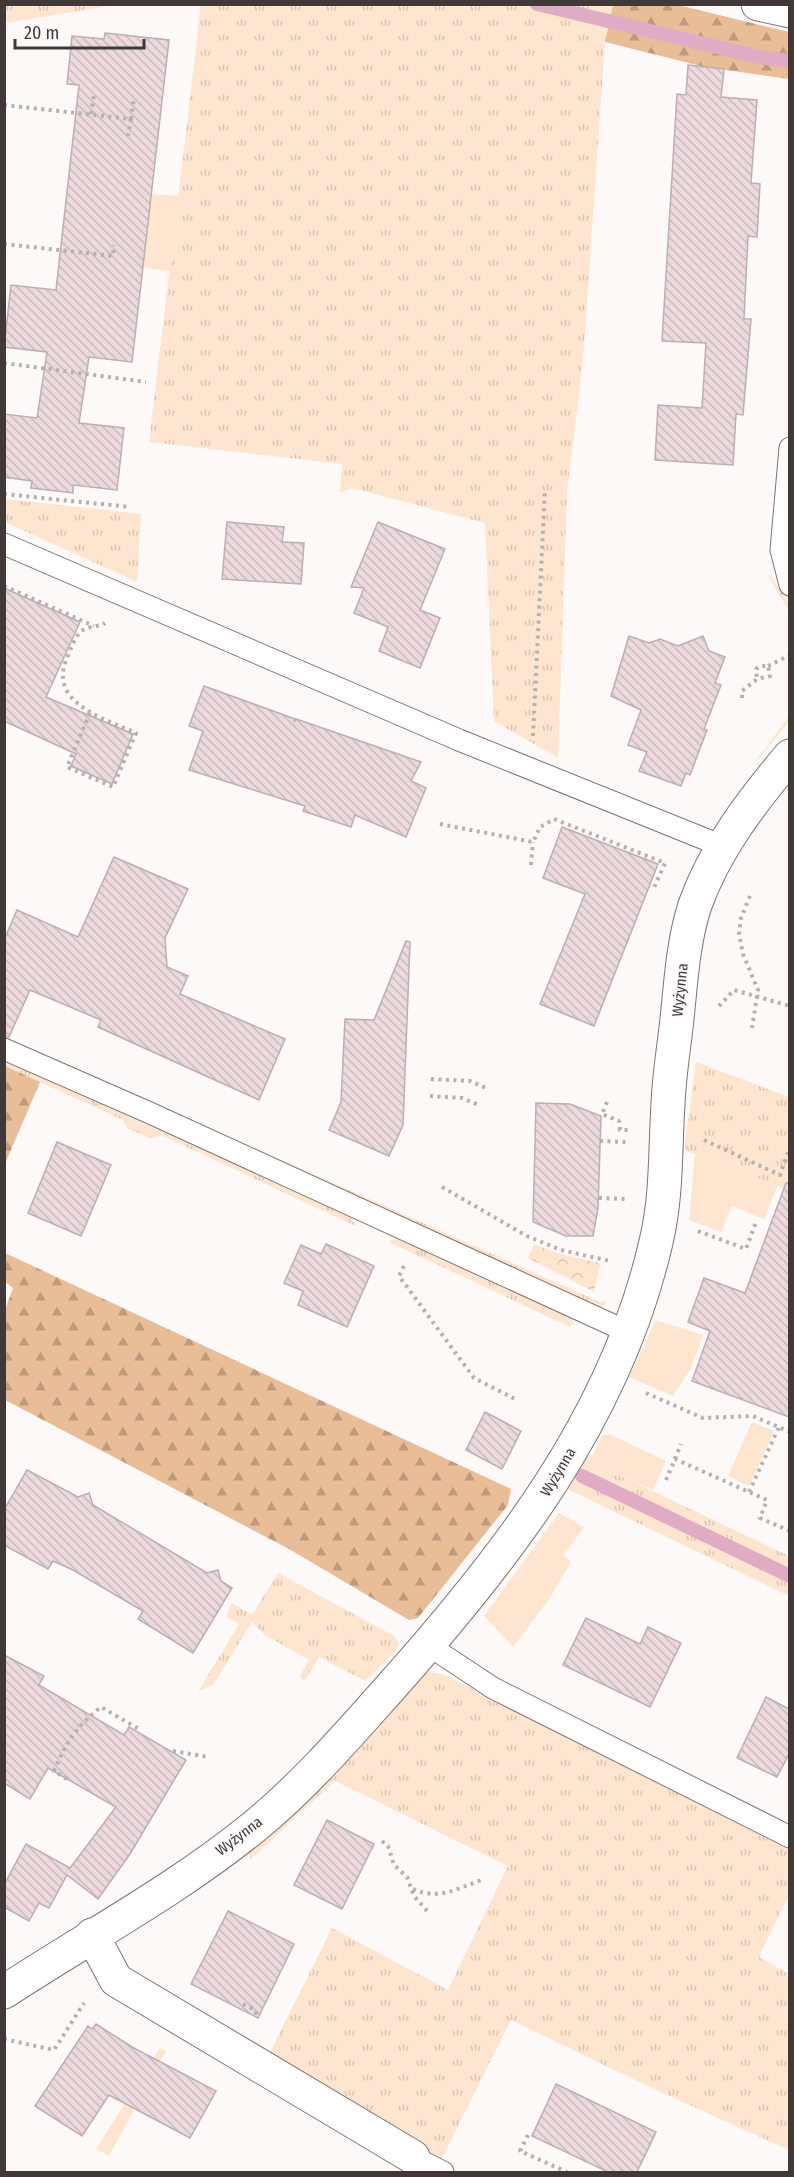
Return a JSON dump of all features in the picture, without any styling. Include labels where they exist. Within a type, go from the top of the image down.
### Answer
[{"type":"street","points":[[758,4],[789,11]]},
{"type":"street","name":"Wyżynna","points":[[4,1992],[161,1893],[255,1826],[313,1773],[428,1645],[531,1517],[581,1434],[628,1332],[657,1239],[665,1186],[668,1103],[683,958],[695,905],[722,846],[761,790],[789,756]]},
{"type":"street","points":[[92,1935],[116,1980],[413,2165]]},
{"type":"lane","points":[[789,448],[781,550],[789,585]]},
{"type":"lane","points":[[4,544],[532,770],[722,846]]},
{"type":"lane","points":[[4,1049],[628,1332]]},
{"type":"lane","points":[[428,1645],[494,1688],[789,1837]]},
{"type":"lane","points":[[413,2165],[443,2172]]},
{"type":"path","points":[[91,114],[94,95]]},
{"type":"path","points":[[128,136],[134,98]]},
{"type":"path","points":[[4,105],[131,119]]},
{"type":"path","points":[[4,244],[113,256],[114,245]]},
{"type":"path","points":[[4,363],[146,382]]},
{"type":"path","points":[[532,770],[546,489]]},
{"type":"path","points":[[4,495],[130,507]]},
{"type":"path","points":[[4,586],[94,627]]},
{"type":"path","points":[[90,713],[67,767],[113,787],[136,733],[78,706],[64,685],[63,667],[78,634],[84,629],[110,620],[122,594]]},
{"type":"path","points":[[757,679],[756,669],[760,666],[768,666],[789,655]]},
{"type":"path","points":[[742,698],[742,691],[757,679],[770,676],[768,666]]},
{"type":"path","points":[[531,865],[533,842],[540,827],[554,819],[664,863],[653,890]]},
{"type":"path","points":[[440,824],[533,842]]},
{"type":"path","points":[[750,896],[741,918],[739,934],[742,954],[754,976],[758,997],[752,1028]]},
{"type":"path","points":[[726,999],[734,990],[789,1006]]},
{"type":"path","points":[[431,1079],[470,1082],[486,1088]]},
{"type":"path","points":[[430,1096],[462,1098],[479,1105]]},
{"type":"path","points":[[607,1102],[602,1114],[619,1121],[620,1130],[630,1128],[629,1153]]},
{"type":"path","points":[[697,1137],[780,1175],[789,1147]]},
{"type":"path","points":[[600,1141],[624,1142]]},
{"type":"path","points":[[442,1187],[527,1236],[561,1250],[615,1262],[617,1254]]},
{"type":"path","points":[[626,1209],[628,1196]]},
{"type":"path","points":[[599,1198],[622,1199]]},
{"type":"path","points":[[692,1228],[746,1249],[756,1222]]},
{"type":"path","points":[[406,1263],[399,1276],[474,1378],[517,1400]]},
{"type":"path","points":[[635,1389],[703,1418],[753,1416],[789,1432]]},
{"type":"path","points":[[749,1492],[779,1427]]},
{"type":"path","points":[[666,1480],[681,1444]]},
{"type":"path","points":[[675,1459],[767,1500],[760,1518],[789,1531]]},
{"type":"path","points":[[67,1779],[54,1772],[67,1741],[79,1724],[101,1707],[139,1729]]},
{"type":"path","points":[[172,1751],[208,1757]]},
{"type":"path","points":[[382,1841],[388,1846],[394,1865],[407,1877],[418,1902],[428,1912]]},
{"type":"path","points":[[412,1889],[422,1893],[446,1895],[482,1880]]},
{"type":"path","points":[[4,2039],[54,2050],[83,2002],[93,2008]]},
{"type":"path","points":[[243,2004],[254,2008],[257,2015]]},
{"type":"path","points":[[528,2135],[520,2151],[567,2172]]},
{"type":"green space","points":[[5,4],[115,4],[115,5],[5,23]]},
{"type":"green space","points":[[201,5],[613,5],[605,42],[583,360],[567,492],[558,758],[494,721],[485,523],[352,488],[340,493],[342,464],[149,442]]},
{"type":"green space","points":[[613,5],[678,5],[789,32],[789,79],[705,67],[605,42]]},
{"type":"green space","points":[[151,194],[179,196],[170,271],[123,265],[146,240]]},
{"type":"green space","points":[[5,499],[141,514],[137,582],[5,522]]},
{"type":"green space","points":[[770,575],[789,604],[789,611],[769,577]]},
{"type":"green space","points":[[789,716],[789,722],[753,765]]},
{"type":"green space","points":[[51,1057],[600,1302],[607,1300],[604,1306],[597,1307],[50,1060]]},
{"type":"green space","points":[[5,1061],[351,1217],[356,1226],[161,1135],[151,1139],[127,1128],[123,1120],[5,1066]]},
{"type":"green space","points":[[696,1062],[789,1097],[789,1190],[684,1150]]},
{"type":"green space","points":[[5,1066],[40,1082],[5,1164]]},
{"type":"green space","points":[[695,1154],[778,1185],[764,1219],[732,1206],[721,1232],[689,1220]]},
{"type":"green space","points":[[400,1237],[568,1314],[574,1322],[570,1327],[389,1242]]},
{"type":"green space","points":[[534,1244],[557,1253],[600,1263],[594,1292],[528,1258]]},
{"type":"green space","points":[[5,1253],[511,1489],[508,1505],[418,1618],[409,1620],[289,1549],[5,1400],[5,1310],[13,1288],[5,1282]]},
{"type":"green space","points":[[656,1320],[703,1335],[691,1368],[673,1396],[629,1377]]},
{"type":"green space","points":[[752,1422],[774,1431],[749,1486],[728,1476]]},
{"type":"green space","points":[[609,1434],[666,1461],[653,1490],[594,1463],[593,1455],[602,1436]]},
{"type":"green space","points":[[593,1455],[594,1463],[789,1556],[789,1596],[565,1488],[586,1458]]},
{"type":"green space","points":[[559,1513],[584,1527],[564,1555],[571,1562],[549,1599],[513,1647],[484,1616]]},
{"type":"green space","points":[[278,1573],[394,1636],[399,1643],[395,1652],[365,1681],[319,1657],[304,1682],[300,1676],[309,1660],[265,1635],[252,1622],[213,1685],[198,1692],[239,1624],[226,1617],[232,1603],[252,1615]]},
{"type":"green space","points":[[425,1671],[445,1675],[789,1848],[789,1894],[759,1957],[789,1974],[789,2150],[654,2089],[511,2020],[441,2160],[268,2056],[332,1928],[448,1990],[508,1866],[335,1781],[250,1860],[247,1848],[327,1780],[332,1779],[344,1755]]},
{"type":"green space","points":[[160,2048],[166,2051],[109,2156],[96,2149]]},
{"type":"building","points":[[105,33],[169,40],[132,362],[89,357],[79,423],[124,428],[117,490],[73,485],[73,493],[31,488],[32,481],[4,477],[4,414],[37,418],[47,352],[4,347],[11,285],[56,290],[79,85],[67,84],[72,36],[104,39]]},
{"type":"building","points":[[688,65],[724,69],[721,97],[757,100],[751,183],[760,184],[757,237],[748,236],[744,319],[751,319],[743,415],[736,414],[733,465],[655,460],[658,405],[702,408],[706,343],[662,341],[677,94],[686,95]]},
{"type":"building","points":[[227,522],[284,527],[282,542],[304,543],[301,584],[222,579]]},
{"type":"building","points":[[378,522],[445,549],[420,610],[440,618],[420,668],[379,651],[388,627],[354,613],[364,588],[351,587]]},
{"type":"building","points":[[4,588],[80,622],[46,697],[133,734],[112,784],[71,766],[76,754],[4,721]]},
{"type":"building","points":[[629,636],[649,643],[660,639],[678,646],[703,636],[709,651],[725,657],[715,683],[721,685],[704,729],[707,730],[690,775],[686,773],[681,786],[639,771],[647,752],[628,745],[641,710],[611,696]]},
{"type":"building","points":[[204,686],[295,719],[294,722],[296,719],[421,762],[411,781],[426,788],[406,837],[355,815],[351,827],[303,811],[305,806],[189,770],[203,731],[189,726]]},
{"type":"building","points":[[562,827],[658,864],[594,1026],[540,1004],[585,894],[543,878]]},
{"type":"building","points":[[114,857],[188,889],[165,938],[167,967],[188,976],[180,994],[285,1039],[259,1100],[98,1027],[101,1020],[30,990],[9,1037],[4,1037],[4,940],[17,910],[78,937]]},
{"type":"building","points":[[406,941],[410,942],[403,1125],[389,1156],[329,1130],[341,1102],[345,1019],[374,1020]]},
{"type":"building","points":[[536,1103],[570,1104],[601,1116],[598,1208],[593,1236],[566,1236],[533,1222]]},
{"type":"building","points":[[57,1142],[111,1165],[81,1236],[28,1213]]},
{"type":"building","points":[[786,1183],[789,1183],[789,1417],[692,1381],[710,1331],[688,1322],[704,1278],[745,1293]]},
{"type":"building","points":[[326,1244],[374,1266],[347,1327],[298,1305],[303,1291],[284,1283],[301,1245],[321,1254]]},
{"type":"building","points":[[485,1412],[521,1431],[502,1469],[466,1450]]},
{"type":"building","points":[[27,1470],[78,1497],[89,1493],[93,1505],[207,1573],[218,1570],[221,1581],[232,1588],[193,1653],[138,1619],[143,1611],[73,1570],[53,1561],[48,1569],[4,1545],[4,1510]]},
{"type":"building","points":[[586,1618],[640,1644],[648,1627],[681,1643],[650,1707],[563,1665]]},
{"type":"building","points":[[4,1655],[44,1676],[39,1685],[124,1735],[129,1727],[186,1760],[130,1854],[98,1899],[67,1875],[49,1908],[39,1903],[29,1921],[4,1907],[4,1885],[26,1844],[70,1868],[116,1807],[48,1768],[30,1799],[4,1783]]},
{"type":"building","points":[[766,1697],[789,1709],[789,1754],[777,1777],[737,1758]]},
{"type":"building","points":[[327,1820],[374,1844],[342,1909],[294,1885]]},
{"type":"building","points":[[228,1911],[294,1944],[258,2018],[191,1984]]},
{"type":"building","points":[[96,2024],[132,2047],[216,2091],[190,2138],[109,2095],[82,2136],[35,2106],[88,2026],[92,2029]]},
{"type":"building","points":[[556,2084],[656,2132],[637,2172],[608,2172],[532,2136]]},
{"type":"waterway","points":[[537,4],[759,57],[790,61]]},
{"type":"waterway","points":[[582,1476],[790,1576]]}]
